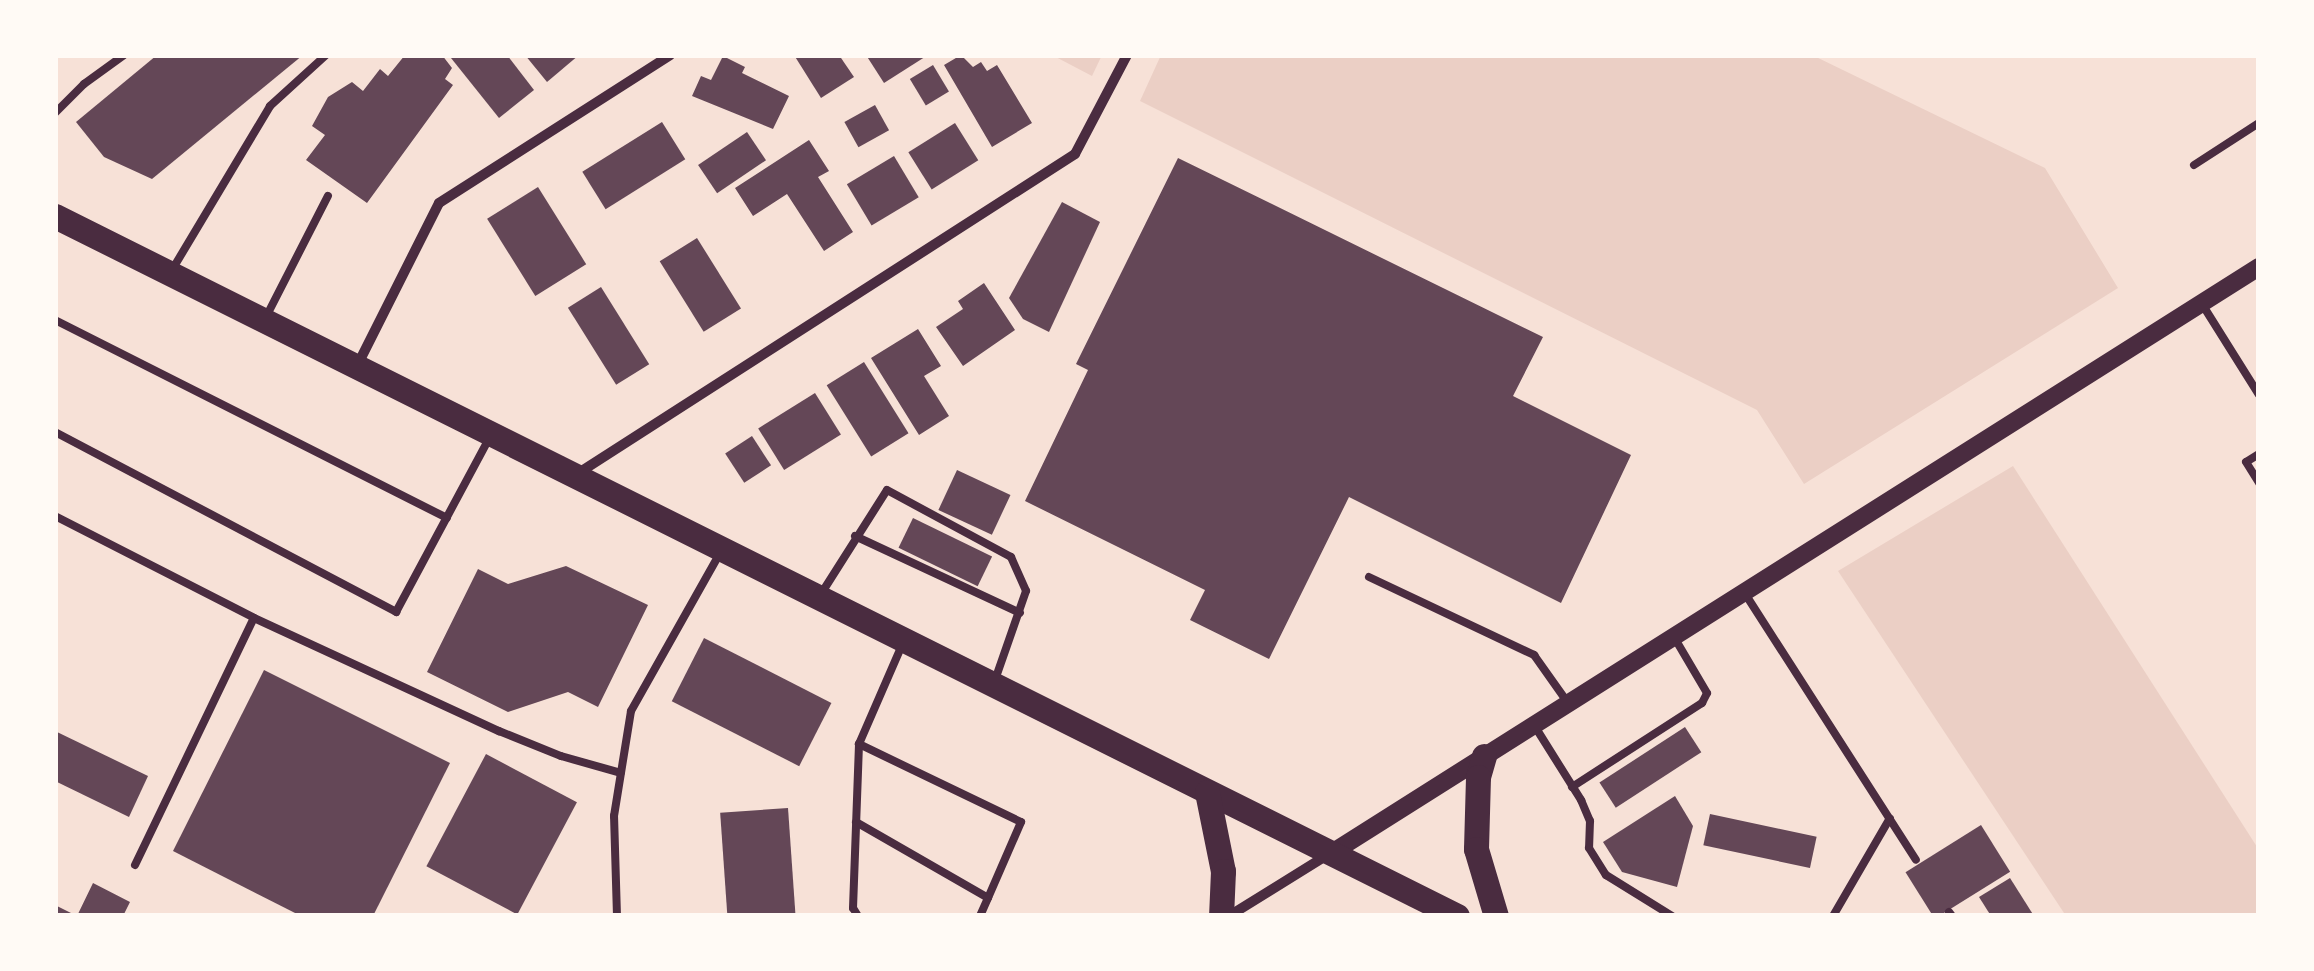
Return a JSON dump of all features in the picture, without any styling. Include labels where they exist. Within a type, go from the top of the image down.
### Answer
[{"type":"main road","points":[[55,216],[1457,916]]},
{"type":"main road","points":[[1484,756],[1478,778],[1476,849],[1496,916]]},
{"type":"main road","points":[[1207,792],[1222,871],[1221,916]]},
{"type":"street","points":[[356,368],[439,203],[670,55]]},
{"type":"street","points":[[575,475],[1075,154],[1127,55]]},
{"type":"street","points":[[1229,916],[2259,267]]},
{"type":"lane","points":[[55,113],[84,84],[124,55]]},
{"type":"lane","points":[[170,274],[270,106],[326,55]]},
{"type":"lane","points":[[2194,165],[2259,123]]},
{"type":"lane","points":[[264,321],[328,196]]},
{"type":"lane","points":[[2202,304],[2259,395]]},
{"type":"lane","points":[[55,320],[447,518]]},
{"type":"lane","points":[[55,432],[396,612],[492,433]]},
{"type":"lane","points":[[2259,454],[2246,462],[2259,484]]},
{"type":"lane","points":[[819,598],[887,490],[1011,557],[1026,591],[993,684]]},
{"type":"lane","points":[[55,516],[254,618],[499,731],[560,756],[620,773]]},
{"type":"lane","points":[[855,536],[1020,613]]},
{"type":"lane","points":[[617,916],[614,816],[630,711],[722,549]]},
{"type":"lane","points":[[1369,577],[1534,655],[1568,703]]},
{"type":"lane","points":[[1744,592],[1916,860]]},
{"type":"lane","points":[[134,865],[254,618]]},
{"type":"lane","points":[[1572,787],[1702,703],[1707,693],[1674,637]]},
{"type":"lane","points":[[858,916],[853,908],[858,744],[904,640]]},
{"type":"lane","points":[[1534,725],[1590,821],[1588,848],[1606,875],[1672,916]]},
{"type":"lane","points":[[858,744],[1021,822],[980,916]]},
{"type":"lane","points":[[1833,916],[1890,818]]},
{"type":"lane","points":[[856,822],[988,898]]},
{"type":"shaded area","points":[[1052,55],[1102,55],[1092,76]]},
{"type":"shaded area","points":[[1161,55],[1812,55],[2045,168],[2118,288],[1804,484],[1757,410],[1140,101]]},
{"type":"shaded area","points":[[2013,466],[2259,850],[2259,916],[2066,916],[1838,571]]},
{"type":"building","points":[[157,55],[303,55],[152,179],[104,157],[76,122]]},
{"type":"building","points":[[405,55],[442,55],[452,68],[445,79],[453,85],[367,203],[306,160],[325,135],[312,126],[328,97],[352,82],[363,91],[380,69],[388,76]]},
{"type":"building","points":[[507,55],[534,90],[499,118],[451,58]]},
{"type":"building","points":[[525,55],[579,55],[547,82]]},
{"type":"building","points":[[794,55],[839,55],[854,77],[821,98]]},
{"type":"building","points":[[866,55],[928,55],[884,83]]},
{"type":"building","points":[[961,55],[973,67],[981,62],[987,71],[997,65],[1032,123],[992,147],[944,65]]},
{"type":"building","points":[[723,56],[745,67],[742,73],[789,96],[773,129],[692,96],[701,76],[711,80]]},
{"type":"building","points":[[933,65],[949,92],[926,105],[910,79]]},
{"type":"building","points":[[875,105],[889,130],[858,147],[844,122]]},
{"type":"building","points":[[662,122],[685,159],[606,209],[582,172]]},
{"type":"building","points":[[955,123],[978,160],[932,189],[908,152]]},
{"type":"building","points":[[747,132],[766,160],[717,193],[698,165]]},
{"type":"building","points":[[809,140],[829,171],[818,177],[853,232],[824,251],[787,194],[753,216],[735,188]]},
{"type":"building","points":[[894,156],[919,197],[872,225],[847,184]]},
{"type":"building","points":[[1178,158],[1543,337],[1513,396],[1631,455],[1561,603],[1349,497],[1269,659],[1190,620],[1205,590],[1025,501],[1088,370],[1076,364]]},
{"type":"building","points":[[538,187],[586,264],[535,296],[487,219]]},
{"type":"building","points":[[1062,202],[1100,222],[1049,332],[1023,319],[1009,298]]},
{"type":"building","points":[[697,238],[741,308],[704,332],[660,261]]},
{"type":"building","points":[[984,283],[1015,330],[963,366],[936,327],[963,309],[958,301]]},
{"type":"building","points":[[601,287],[649,364],[616,385],[568,308]]},
{"type":"building","points":[[918,329],[941,366],[924,376],[949,416],[919,435],[871,358]]},
{"type":"building","points":[[864,362],[909,433],[871,457],[827,385]]},
{"type":"building","points":[[815,393],[841,435],[784,470],[758,429]]},
{"type":"building","points":[[752,436],[771,465],[744,483],[725,453]]},
{"type":"building","points":[[957,470],[1010,495],[992,535],[938,510]]},
{"type":"building","points":[[913,518],[992,557],[978,586],[899,548]]},
{"type":"building","points":[[566,566],[648,605],[598,707],[568,692],[508,712],[427,672],[478,569],[508,584]]},
{"type":"building","points":[[704,638],[831,703],[799,766],[672,701]]},
{"type":"building","points":[[264,670],[450,763],[373,916],[301,916],[173,851]]},
{"type":"building","points":[[1685,727],[1701,752],[1616,808],[1599,783]]},
{"type":"building","points":[[55,731],[148,776],[129,817],[55,781]]},
{"type":"building","points":[[486,754],[577,802],[517,914],[426,866]]},
{"type":"building","points":[[1675,796],[1693,826],[1677,887],[1622,872],[1603,842]]},
{"type":"building","points":[[788,808],[796,916],[727,916],[720,813]]},
{"type":"building","points":[[1710,814],[1817,837],[1810,868],[1703,845]]},
{"type":"building","points":[[1981,825],[2010,872],[1939,916],[1933,916],[1906,872]]},
{"type":"building","points":[[2010,878],[2034,916],[1991,916],[1979,897]]},
{"type":"building","points":[[93,883],[130,902],[123,916],[77,916]]},
{"type":"building","points":[[55,905],[77,916],[55,916]]}]
